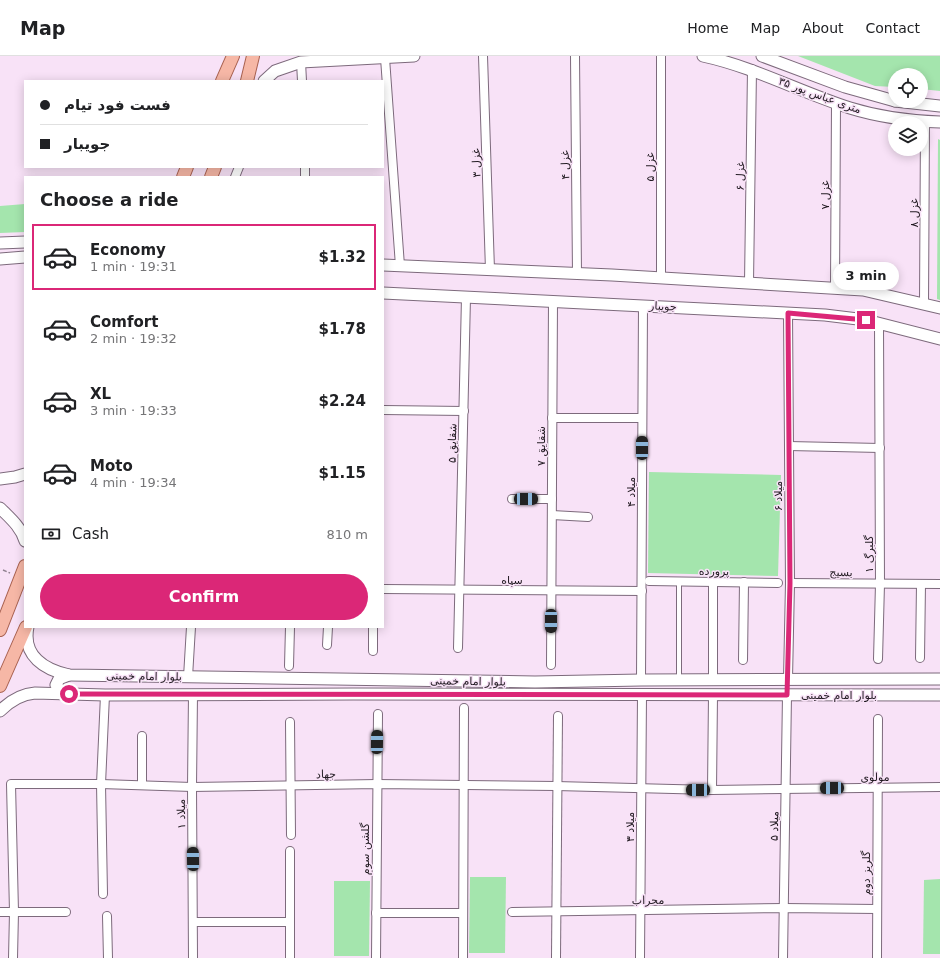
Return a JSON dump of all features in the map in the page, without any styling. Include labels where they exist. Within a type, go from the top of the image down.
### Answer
[{"type":"main road","points":[[222,80],[232,56]]},
{"type":"main road","points":[[247,80],[253,56]]},
{"type":"main road","points":[[0,630],[24,569]]},
{"type":"main road","points":[[0,686],[27,628]]},
{"type":"street","points":[[265,80],[275,71],[301,59],[385,58],[414,56]]},
{"type":"street","name":"غزل ۳","points":[[483,56],[490,270]]},
{"type":"street","name":"غزل ۴","points":[[575,56],[577,274]]},
{"type":"street","name":"غزل ۵","points":[[661,56],[661,278]]},
{"type":"street","name":"۳۵ متری عباس پور","points":[[703,56],[752,69],[836,103],[867,112],[890,116]]},
{"type":"street","name":"۳۵ متری عباس پور","points":[[762,56],[845,88],[888,99]]},
{"type":"street","points":[[385,58],[400,266]]},
{"type":"street","points":[[301,59],[302,80]]},
{"type":"street","name":"غزل ۶","points":[[750,283],[752,69]]},
{"type":"street","name":"غزل ۷","points":[[835,288],[836,103]]},
{"type":"street","name":"۳۵ متری عباس پور","points":[[928,105],[940,106]]},
{"type":"street","name":"۳۵ متری عباس پور","points":[[928,122],[940,122]]},
{"type":"street","name":"غزل ۸","points":[[924,304],[925,156]]},
{"type":"street","points":[[0,244],[24,242]]},
{"type":"street","points":[[0,259],[24,257]]},
{"type":"street","points":[[384,265],[661,278],[863,290],[940,308]]},
{"type":"street","name":"جویبار","points":[[384,293],[553,300],[825,315],[866,320],[940,339]]},
{"type":"street","name":"شقایق ۵","points":[[458,648],[466,297]]},
{"type":"street","name":"شقایق ۷","points":[[551,665],[553,300]]},
{"type":"street","name":"میلاد ۴","points":[[641,680],[643,305]]},
{"type":"street","name":"میلاد ۶","points":[[788,313],[790,583],[788,679]]},
{"type":"street","name":"گلبرگ ۱","points":[[878,659],[880,584],[879,324]]},
{"type":"street","points":[[384,410],[464,411]]},
{"type":"street","points":[[552,418],[642,418]]},
{"type":"street","points":[[789,446],[880,448]]},
{"type":"street","points":[[0,479],[24,474]]},
{"type":"street","points":[[512,499],[552,499]]},
{"type":"street","points":[[0,508],[14,522],[24,538]]},
{"type":"street","points":[[552,516],[588,517]]},
{"type":"street","name":"پرورده","points":[[649,581],[778,583]]},
{"type":"street","points":[[713,582],[713,680]]},
{"type":"street","points":[[743,660],[744,582]]},
{"type":"street","name":"بسیج","points":[[790,583],[940,584]]},
{"type":"street","points":[[920,658],[921,584]]},
{"type":"street","name":"سپاه","points":[[384,589],[459,591],[642,591]]},
{"type":"street","name":"بلوار امام خمینی","points":[[27,628],[28,643],[34,657],[46,669],[69,676],[527,682],[940,679]]},
{"type":"street","points":[[188,677],[191,628]]},
{"type":"street","points":[[289,666],[290,628]]},
{"type":"street","points":[[327,645],[328,628]]},
{"type":"street","points":[[373,628],[373,651]]},
{"type":"street","points":[[69,676],[59,679],[56,684],[60,690],[69,694]]},
{"type":"street","points":[[787,695],[788,679]]},
{"type":"street","points":[[641,680],[642,695]]},
{"type":"street","name":"بلوار امام خمینی","points":[[0,711],[6,705],[27,694],[940,695]]},
{"type":"street","name":"میلاد ۱","points":[[193,958],[192,787],[194,694]]},
{"type":"street","points":[[103,894],[101,784],[105,695]]},
{"type":"street","name":"میلاد ۳","points":[[640,958],[642,695]]},
{"type":"street","points":[[712,790],[713,695]]},
{"type":"street","name":"میلاد ۵","points":[[783,958],[787,695]]},
{"type":"street","points":[[463,958],[464,708]]},
{"type":"street","name":"گلشن سوم","points":[[376,958],[376,784],[378,714]]},
{"type":"street","points":[[556,958],[556,786],[558,716]]},
{"type":"street","name":"گلریز دوم","points":[[877,958],[878,719]]},
{"type":"street","points":[[290,722],[291,835]]},
{"type":"street","points":[[142,736],[142,785]]},
{"type":"street","name":"جهاد","points":[[14,912],[11,784],[101,784],[142,785],[151,787],[192,787],[376,784],[556,786],[712,790]]},
{"type":"street","name":"مولوی","points":[[712,790],[940,787]]},
{"type":"street","points":[[290,851],[290,958]]},
{"type":"street","name":"محراب","points":[[512,912],[640,912],[784,908],[877,909]]},
{"type":"street","points":[[0,912],[66,912]]},
{"type":"street","points":[[13,958],[14,912]]},
{"type":"street","points":[[376,913],[463,913]]},
{"type":"street","points":[[107,916],[108,958]]},
{"type":"street","points":[[193,922],[290,922]]},
{"type":"lane","points":[[678,680],[679,581]]},
{"type":"green space","points":[[798,56],[940,56],[940,91],[928,90],[928,68],[888,68],[888,87],[875,86]]},
{"type":"green space","points":[[938,139],[940,140],[940,300],[937,299]]},
{"type":"green space","points":[[24,204],[24,232],[0,233],[0,206]]},
{"type":"green space","points":[[649,472],[781,475],[778,576],[648,573]]},
{"type":"green space","points":[[470,877],[506,877],[505,953],[469,953]]},
{"type":"green space","points":[[940,879],[940,954],[923,954],[924,880]]},
{"type":"green space","points":[[334,881],[370,881],[369,956],[334,956]]},
{"type":"route","points":[[69,694],[787,695],[790,583],[788,313],[825,315],[866,320]]}]
